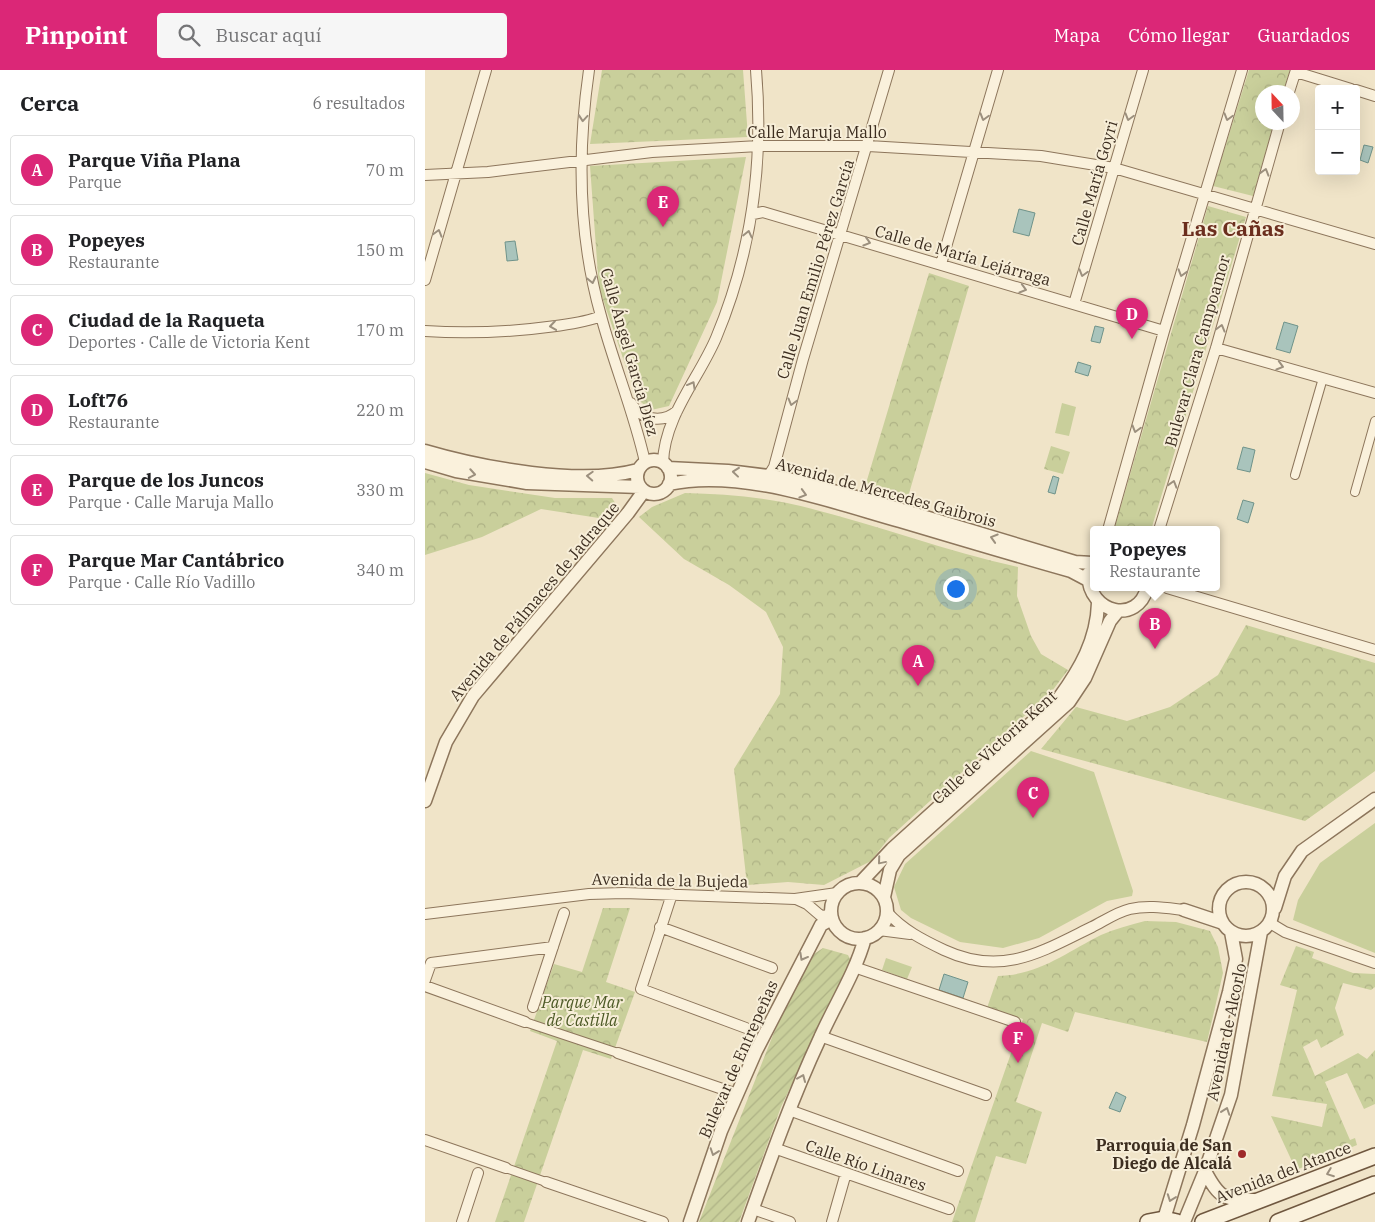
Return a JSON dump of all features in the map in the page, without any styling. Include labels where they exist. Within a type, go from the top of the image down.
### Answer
[{"type":"main road","name":"Avenida del Atance","points":[[1203,1222],[1375,1156]]},
{"type":"main road","points":[[1278,1222],[1375,1184]]},
{"type":"main road","points":[[1149,1222],[1170,1220]]},
{"type":"street","points":[[425,280],[486,70]]},
{"type":"street","name":"Calle Ángel García Díez","points":[[589,70],[580,159],[582,208],[588,259],[601,316],[627,395],[642,466]]},
{"type":"street","points":[[425,462],[456,471],[527,483],[645,490],[663,490],[669,484],[671,479],[666,465],[665,443],[678,411],[716,338],[740,270],[753,214],[759,146],[756,70]]},
{"type":"street","name":"Calle Juan Emilio Pérez García","points":[[769,475],[774,468],[889,70]]},
{"type":"street","points":[[941,264],[998,70]]},
{"type":"street","name":"Calle María Goyri","points":[[1074,304],[1143,70]]},
{"type":"street","points":[[1109,526],[1164,331],[1242,70]]},
{"type":"street","points":[[1291,85],[1296,71],[1339,85]]},
{"type":"street","points":[[1360,91],[1375,96]]},
{"type":"street","name":"Bulevar Clara Campoamor","points":[[1160,526],[1216,348],[1278,130]]},
{"type":"street","name":"Calle Maruja Mallo","points":[[425,176],[455,175],[652,152],[759,146],[868,146],[974,151],[1041,156],[1114,168],[1375,244]]},
{"type":"street","name":"Calle de María Lejárraga","points":[[753,214],[763,212],[841,234],[1164,331]]},
{"type":"street","points":[[425,331],[481,332],[521,330],[565,324],[601,316]]},
{"type":"street","points":[[1216,348],[1375,393]]},
{"type":"street","points":[[1295,474],[1323,378]]},
{"type":"street","points":[[627,395],[635,411],[648,418],[669,417],[678,411]]},
{"type":"street","points":[[1355,492],[1375,421]]},
{"type":"street","points":[[425,451],[459,461],[526,472],[599,476],[642,466],[656,460],[666,465]]},
{"type":"street","name":"Avenida de Mercedes Gaibrois","points":[[666,465],[769,475],[882,504],[1075,562],[1090,561]]},
{"type":"street","points":[[642,466],[637,479],[645,490]]},
{"type":"street","name":"Avenida de Mercedes Gaibrois","points":[[669,484],[685,481],[727,482],[783,489],[1071,571],[1088,580]]},
{"type":"street","name":"Avenida de Pálmaces de Jadraque","points":[[425,802],[446,742],[473,696],[645,490]]},
{"type":"street","points":[[1090,572],[1088,580],[1090,585]]},
{"type":"street","points":[[1093,591],[1098,603],[1118,611],[1132,606],[1146,591]]},
{"type":"street","points":[[1177,591],[1375,650]]},
{"type":"street","name":"Calle de Victoria Kent","points":[[860,882],[892,849],[1059,698],[1076,674],[1088,650],[1095,629],[1098,603]]},
{"type":"street","name":"Calle de Victoria Kent","points":[[884,897],[890,870],[899,856],[1069,702],[1085,678],[1110,621],[1118,611]]},
{"type":"street","points":[[1264,888],[1273,886],[1285,876],[1302,851],[1375,799]]},
{"type":"street","points":[[1265,928],[1275,908],[1285,876]]},
{"type":"street","points":[[860,882],[876,888],[884,897],[887,912],[879,930],[865,938],[845,936],[837,928],[832,917],[831,906],[837,893],[847,885],[860,882]]},
{"type":"street","points":[[887,912],[914,935],[955,955],[977,962],[1007,962],[1033,956],[1130,909],[1157,907],[1184,910],[1204,908],[1220,900],[1227,890],[1240,882],[1255,883],[1264,888],[1272,898],[1275,908]]},
{"type":"street","name":"Avenida de la Bujeda","points":[[425,915],[589,894],[672,894],[795,899],[837,893]]},
{"type":"street","points":[[672,894],[641,989],[746,1028]]},
{"type":"street","name":"Avenida de la Bujeda","points":[[795,899],[807,904],[821,916],[832,917]]},
{"type":"street","points":[[1220,900],[1219,913],[1227,927]]},
{"type":"street","points":[[1184,910],[1227,927],[1245,937],[1265,928],[1285,932],[1375,963]]},
{"type":"street","points":[[533,1007],[565,913]]},
{"type":"street","name":"Bulevar de Entrepeñas","points":[[690,1222],[721,1132],[737,1094],[801,961],[821,925],[832,917]]},
{"type":"street","points":[[660,927],[772,968]]},
{"type":"street","name":"Avenida de Alcorlo","points":[[1170,1220],[1193,1125],[1229,992],[1236,958],[1227,927]]},
{"type":"street","name":"Avenida de Alcorlo","points":[[1184,1222],[1205,1171],[1231,1094],[1265,928]]},
{"type":"street","points":[[879,930],[914,935]]},
{"type":"street","points":[[748,1222],[789,1110],[821,1036],[857,968],[865,938]]},
{"type":"street","points":[[425,980],[431,963],[553,946]]},
{"type":"street","points":[[857,968],[1015,1022]]},
{"type":"street","points":[[425,986],[737,1094]]},
{"type":"street","points":[[821,1036],[986,1095]]},
{"type":"street","points":[[789,1110],[958,1171]]},
{"type":"street","points":[[425,1140],[663,1222]]},
{"type":"street","name":"Calle Río Linares","points":[[774,1148],[949,1210]]},
{"type":"street","points":[[1205,1171],[1215,1190],[1225,1198],[1261,1200]]},
{"type":"street","points":[[462,1222],[478,1173]]},
{"type":"street","points":[[832,1222],[846,1173]]},
{"type":"street","points":[[753,1209],[790,1222]]},
{"type":"green space","points":[[602,70],[743,70],[748,137],[590,144]]},
{"type":"green space","points":[[1249,70],[1290,70],[1285,85],[1255,85],[1255,130],[1272,130],[1253,196],[1213,186]]},
{"type":"green space","points":[[746,157],[717,302],[669,406],[651,410],[637,399],[599,288],[590,166]]},
{"type":"green space","points":[[1208,206],[1246,217],[1152,526],[1115,526]]},
{"type":"green space","points":[[929,273],[969,286],[906,504],[864,490]]},
{"type":"green space","points":[[1062,403],[1076,407],[1069,436],[1055,433]]},
{"type":"green space","points":[[1051,446],[1070,452],[1063,474],[1044,469]]},
{"type":"green space","points":[[425,473],[469,485],[555,498],[612,498],[617,506],[605,519],[541,509],[482,537],[425,555]]},
{"type":"green space","points":[[685,493],[736,496],[787,503],[1018,567],[1017,596],[1031,636],[1041,654],[1068,670],[1052,691],[889,838],[871,861],[824,885],[788,882],[747,885],[734,769],[780,694],[783,647],[766,612],[729,585],[684,559],[639,517],[652,507]]},
{"type":"green space","points":[[1246,625],[1375,663],[1375,771],[1305,821],[1041,749],[1076,707],[1127,721],[1170,707],[1218,675]]},
{"type":"green space","points":[[1031,751],[1094,772],[1133,891],[1132,896],[1107,901],[1039,938],[1003,948],[960,942],[911,918],[901,910],[894,887],[905,864]]},
{"type":"green space","points":[[1375,823],[1375,953],[1293,920],[1298,900],[1320,863]]},
{"type":"green space","name":"Parque Mar de Castilla","points":[[603,908],[630,908],[606,982],[635,992],[611,1059],[583,1050],[524,1222],[495,1222],[557,1041],[530,1031],[554,964],[582,972]]},
{"type":"green space","points":[[1145,921],[1176,922],[1210,931],[1218,947],[1223,973],[1207,1042],[1075,1012],[1068,1032],[1042,1023],[1016,1102],[1042,1112],[1026,1164],[996,1156],[975,1222],[952,1222],[1023,1019],[987,1008],[998,976],[1027,972],[1052,962],[1101,935]]},
{"type":"green space","points":[[1296,946],[1314,952],[1312,958],[1353,973],[1375,974],[1375,987],[1371,990],[1343,983],[1335,1008],[1344,1035],[1321,1048],[1317,1039],[1303,1047],[1315,1076],[1358,1053],[1367,1059],[1375,1050],[1375,1104],[1364,1109],[1347,1073],[1325,1082],[1350,1140],[1355,1138],[1357,1145],[1296,1170],[1271,1116],[1322,1127],[1327,1104],[1272,1096],[1297,990],[1280,985]]},
{"type":"green space","points":[[823,948],[848,955],[851,961],[781,1107],[739,1222],[699,1222],[773,1035],[803,969],[814,954]]},
{"type":"green space","points":[[886,958],[912,967],[907,979],[882,970]]},
{"type":"water","points":[[1364,145],[1373,147],[1368,163],[1360,160]]},
{"type":"water","points":[[1019,209],[1035,213],[1029,236],[1013,232]]},
{"type":"water","points":[[515,241],[518,260],[507,261],[505,242]]},
{"type":"water","points":[[1284,322],[1298,326],[1290,353],[1276,349]]},
{"type":"water","points":[[1095,326],[1104,328],[1100,343],[1091,341]]},
{"type":"water","points":[[1078,362],[1091,366],[1088,376],[1075,372]]},
{"type":"water","points":[[1243,447],[1255,450],[1250,472],[1237,469]]},
{"type":"water","points":[[1053,476],[1059,478],[1055,494],[1048,492]]},
{"type":"water","points":[[1243,500],[1254,503],[1248,523],[1237,519]]},
{"type":"water","points":[[944,974],[968,982],[963,998],[939,990]]},
{"type":"water","points":[[1116,1092],[1126,1097],[1120,1112],[1109,1108]]},
{"type":"place","name":"Parque de los Juncos","points":[[663,227]]},
{"type":"place","name":"Loft76","points":[[1132,339]]},
{"type":"place","name":"Popeyes","points":[[1155,649]]},
{"type":"place","name":"Parque Viña Plana","points":[[918,686]]},
{"type":"place","name":"Ciudad de la Raqueta","points":[[1033,818]]},
{"type":"place","name":"Parque Mar Cantábrico","points":[[1018,1063]]},
{"type":"place","name":"Parroquia de San Diego de Alcalá","points":[[1242,1154]]},
{"type":"district","name":"Las Cañas","points":[[1233,229]]}]
